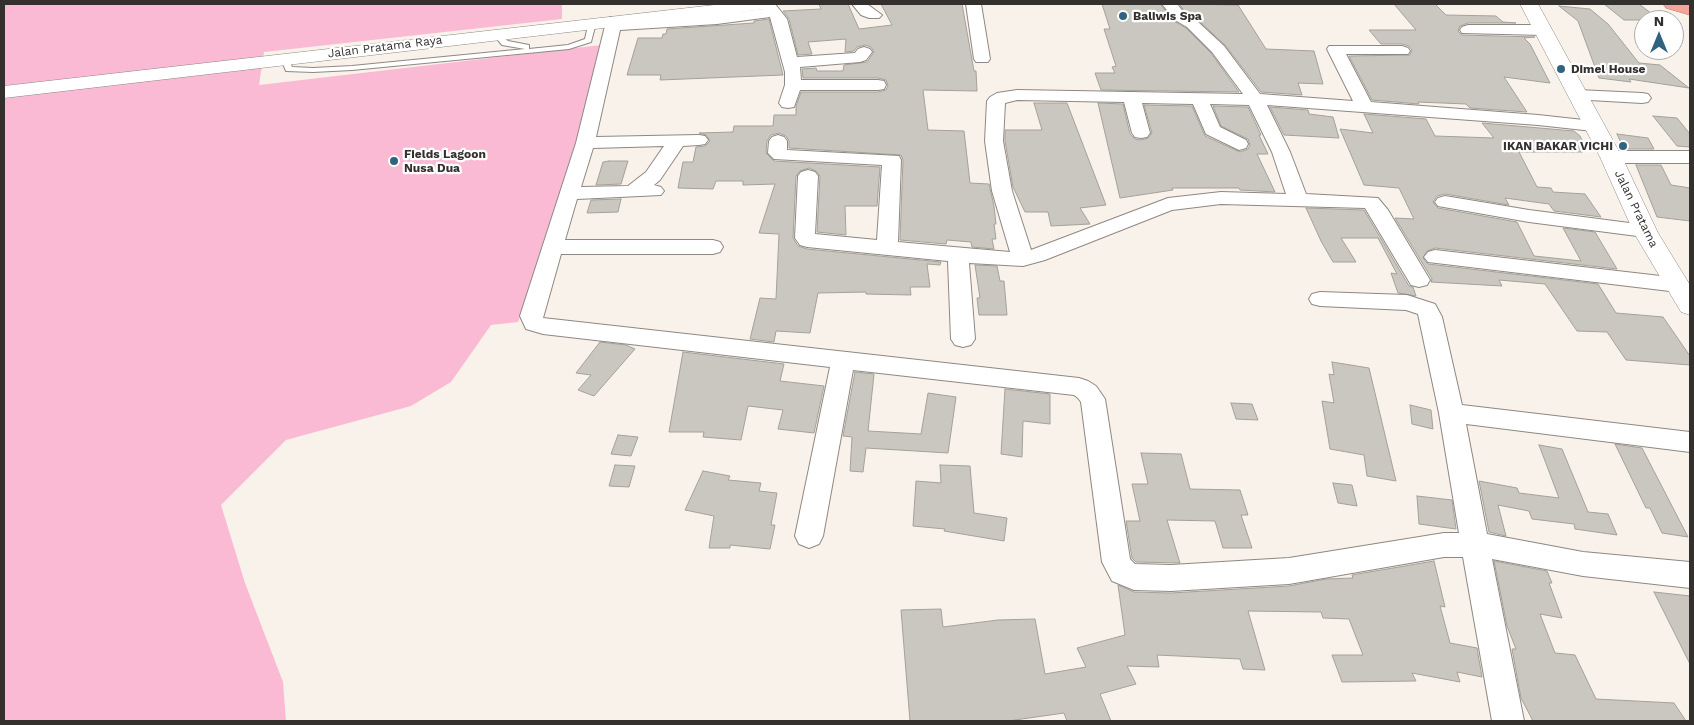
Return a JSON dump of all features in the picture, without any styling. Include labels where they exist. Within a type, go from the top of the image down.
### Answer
[{"type":"highway","points":[[1672,4],[1690,10]]},
{"type":"main road","name":"Jalan Pratama Raya","points":[[4,92],[497,34],[765,6]]},
{"type":"main road","name":"Jalan Pratama","points":[[1531,16],[1578,95],[1611,157],[1646,231],[1690,306]]},
{"type":"street","points":[[859,4],[866,12],[874,15]]},
{"type":"street","points":[[974,4],[982,58]]},
{"type":"street","points":[[1169,4],[1180,17],[1192,24],[1218,49],[1255,99],[1281,152],[1298,200]]},
{"type":"street","points":[[765,6],[779,19],[790,63],[793,85],[788,103]]},
{"type":"street","points":[[1468,30],[1531,16]]},
{"type":"street","points":[[607,23],[585,143],[531,316],[534,323],[543,326],[1079,387],[1093,399],[1116,562],[1122,572],[1134,577],[1171,578],[1289,571],[1444,545],[1474,545],[1509,549],[1583,564],[1690,575]]},
{"type":"street","points":[[1365,106],[1335,49],[1402,51]]},
{"type":"street","points":[[790,63],[860,57],[864,52]]},
{"type":"street","points":[[793,85],[878,85]]},
{"type":"street","points":[[1023,259],[1001,183],[994,141],[996,101],[1003,97],[1017,95],[1132,99],[1255,99],[1365,106],[1593,126]]},
{"type":"street","points":[[1578,95],[1642,98]]},
{"type":"street","points":[[1199,98],[1212,130],[1239,144]]},
{"type":"street","points":[[1132,99],[1141,133]]},
{"type":"street","points":[[631,192],[652,176],[678,140]]},
{"type":"street","points":[[585,143],[700,140]]},
{"type":"street","points":[[778,141],[777,153],[781,155],[892,160],[887,247]]},
{"type":"street","points":[[1611,157],[1690,157]]},
{"type":"street","points":[[808,176],[804,230],[806,239],[958,255],[1023,259],[1038,255],[1168,204],[1222,198],[1371,202],[1378,210],[1420,280]]},
{"type":"street","points":[[569,193],[654,191]]},
{"type":"street","points":[[1445,202],[1529,216],[1646,231]]},
{"type":"street","points":[[552,247],[713,247]]},
{"type":"street","points":[[958,255],[963,339]]},
{"type":"street","points":[[1435,257],[1678,285]]},
{"type":"street","points":[[1320,299],[1407,303],[1427,309],[1431,317],[1451,413],[1508,721]]},
{"type":"street","points":[[809,536],[843,360]]},
{"type":"street","points":[[1451,413],[1690,442]]},
{"type":"lane","points":[[285,59],[289,69],[313,70],[569,47],[588,40],[607,23]]},
{"type":"lane","points":[[497,34],[505,43],[541,50]]},
{"type":"shaded area","points":[[4,4],[562,4],[562,19],[264,52],[259,85],[610,44],[557,215],[518,322],[491,325],[451,382],[411,406],[286,440],[221,505],[245,583],[283,682],[286,721],[4,721]]},
{"type":"building","points":[[819,4],[848,4],[859,29],[892,25],[881,4],[962,4],[974,71],[976,71],[977,91],[923,90],[928,130],[964,131],[970,183],[989,184],[996,224],[994,224],[996,239],[992,239],[994,249],[972,247],[971,242],[947,240],[946,244],[900,240],[903,160],[901,155],[789,148],[789,141],[786,136],[779,133],[771,135],[767,141],[766,153],[774,161],[880,167],[877,206],[845,206],[846,235],[817,232],[820,176],[816,171],[809,168],[800,171],[796,176],[793,238],[798,246],[807,249],[941,262],[940,265],[927,264],[930,287],[910,287],[911,295],[866,294],[866,292],[818,293],[810,333],[776,331],[774,342],[750,339],[760,298],[776,299],[779,234],[759,233],[775,184],[743,185],[743,181],[716,181],[713,189],[678,188],[683,162],[693,162],[696,147],[705,146],[710,141],[706,135],[699,133],[733,132],[734,126],[773,126],[774,115],[796,115],[796,106],[801,92],[878,92],[886,90],[888,86],[886,80],[878,78],[803,78],[802,69],[816,68],[817,71],[843,71],[844,65],[867,62],[874,52],[871,47],[865,45],[857,47],[854,51],[845,52],[846,39],[808,42],[812,54],[798,55],[789,19],[783,11],[821,9]]},
{"type":"building","points":[[1102,4],[1160,4],[1174,21],[1186,28],[1211,53],[1239,92],[1101,90],[1095,73],[1115,73],[1112,67],[1116,66],[1104,29],[1110,29]]},
{"type":"building","points":[[1179,4],[1238,5],[1266,49],[1314,51],[1323,84],[1298,83],[1302,95],[1261,92],[1225,45],[1198,20],[1186,13]]},
{"type":"building","points":[[1394,4],[1435,4],[1446,15],[1496,16],[1503,22],[1516,23],[1468,23],[1460,26],[1458,31],[1462,35],[1535,37],[1524,38],[1530,44],[1550,83],[1504,77],[1527,112],[1470,108],[1466,104],[1418,102],[1419,104],[1372,100],[1349,56],[1410,55],[1412,50],[1409,46],[1381,44],[1369,30],[1416,30]]},
{"type":"building","points":[[1604,4],[1639,4],[1647,10],[1634,10],[1634,20],[1624,20]]},
{"type":"building","points":[[1559,6],[1590,9],[1608,24],[1634,57],[1634,60],[1639,63],[1660,65],[1689,88],[1629,79],[1631,82],[1599,78],[1578,21]]},
{"type":"building","points":[[769,19],[783,75],[660,80],[661,75],[627,75],[638,38],[662,38],[663,34],[666,34],[667,29],[754,23],[754,21]]},
{"type":"building","points":[[1034,103],[1067,103],[1106,205],[1080,208],[1090,224],[1051,226],[1048,212],[1025,212],[1013,187],[1005,141],[1005,130],[1042,130]]},
{"type":"building","points":[[1098,103],[1123,104],[1130,134],[1135,139],[1141,140],[1148,138],[1152,133],[1144,105],[1192,106],[1205,136],[1240,152],[1248,149],[1250,145],[1248,139],[1221,126],[1213,106],[1248,107],[1268,154],[1257,154],[1275,192],[1240,190],[1239,188],[1172,188],[1173,190],[1120,198]]},
{"type":"building","points":[[1270,107],[1308,110],[1309,114],[1333,117],[1339,138],[1284,135]]},
{"type":"building","points":[[1364,114],[1426,119],[1435,136],[1494,138],[1482,123],[1574,131],[1580,136],[1587,150],[1582,150],[1583,152],[1519,152],[1537,187],[1551,188],[1553,192],[1585,194],[1601,217],[1554,211],[1549,204],[1505,198],[1509,205],[1445,194],[1437,196],[1433,202],[1438,208],[1517,222],[1534,256],[1581,261],[1563,228],[1595,232],[1617,269],[1435,248],[1427,251],[1423,258],[1428,264],[1598,284],[1616,313],[1663,317],[1690,356],[1690,365],[1626,360],[1607,332],[1577,331],[1545,284],[1499,280],[1502,286],[1431,282],[1432,279],[1395,218],[1414,219],[1399,188],[1364,185],[1340,129],[1373,133]]},
{"type":"building","points":[[1653,116],[1677,118],[1690,134],[1690,147],[1677,146]]},
{"type":"building","points":[[1617,134],[1648,138],[1654,149],[1624,149]]},
{"type":"building","points":[[628,161],[621,184],[596,185],[603,162]]},
{"type":"building","points":[[1636,165],[1661,165],[1671,185],[1690,188],[1690,221],[1657,217]]},
{"type":"building","points":[[621,199],[618,212],[587,213],[591,200]]},
{"type":"building","points":[[1306,208],[1364,210],[1409,286],[1413,287],[1416,296],[1398,293],[1391,273],[1397,274],[1378,238],[1341,238],[1356,262],[1333,262]]},
{"type":"building","points":[[975,265],[997,266],[1000,281],[1004,281],[1007,315],[979,315],[977,298],[980,298]]},
{"type":"building","points":[[600,342],[626,345],[635,349],[594,396],[578,390],[591,375],[576,373]]},
{"type":"building","points":[[683,352],[784,364],[780,381],[824,386],[814,433],[778,429],[783,410],[748,406],[741,440],[703,437],[704,432],[669,432]]},
{"type":"building","points":[[1332,362],[1369,368],[1396,481],[1367,476],[1364,455],[1330,449],[1322,401],[1334,403],[1329,374],[1334,375]]},
{"type":"building","points":[[855,372],[874,374],[868,431],[921,434],[928,393],[956,397],[948,453],[866,448],[863,472],[850,471],[852,437],[843,436]]},
{"type":"building","points":[[1005,389],[1050,394],[1050,424],[1023,421],[1022,457],[1001,454]]},
{"type":"building","points":[[1231,403],[1252,404],[1258,420],[1236,419]]},
{"type":"building","points":[[1410,405],[1431,410],[1433,429],[1412,424]]},
{"type":"building","points":[[618,435],[638,437],[631,456],[611,454]]},
{"type":"building","points":[[1615,444],[1642,448],[1688,537],[1662,533],[1650,508],[1646,508]]},
{"type":"building","points":[[1539,445],[1562,449],[1588,512],[1608,514],[1617,535],[1575,529],[1574,524],[1532,519],[1529,511],[1498,505],[1506,536],[1489,532],[1479,481],[1517,488],[1519,493],[1559,498]]},
{"type":"building","points":[[1141,453],[1181,454],[1190,489],[1240,490],[1248,515],[1241,515],[1252,548],[1223,548],[1215,521],[1167,520],[1180,563],[1136,562],[1132,558],[1126,521],[1140,521],[1132,484],[1148,484]]},
{"type":"building","points":[[615,465],[635,466],[629,487],[609,486]]},
{"type":"building","points":[[940,465],[970,466],[974,513],[1007,518],[1004,541],[944,531],[945,529],[913,526],[916,481],[941,483]]},
{"type":"building","points":[[703,471],[730,476],[728,480],[761,483],[759,491],[777,493],[771,525],[775,525],[770,549],[730,545],[730,548],[709,548],[714,516],[685,510]]},
{"type":"building","points":[[1333,483],[1352,485],[1357,506],[1338,503]]},
{"type":"building","points":[[1417,496],[1452,500],[1456,529],[1419,524]]},
{"type":"building","points":[[1434,561],[1445,607],[1440,606],[1450,643],[1477,648],[1482,677],[1457,672],[1460,682],[1412,673],[1416,681],[1342,682],[1332,655],[1363,655],[1349,619],[1323,618],[1321,612],[1248,611],[1265,670],[1243,669],[1240,659],[1157,655],[1159,667],[1127,666],[1136,684],[1100,694],[1111,721],[1067,721],[1064,713],[1008,721],[910,721],[901,610],[941,609],[943,627],[998,620],[1035,619],[1045,674],[1086,667],[1077,648],[1125,635],[1118,585],[1134,592],[1171,593],[1289,586],[1326,579],[1353,578],[1352,575]]},
{"type":"building","points":[[1494,561],[1547,571],[1552,583],[1549,583],[1562,618],[1540,614],[1555,653],[1575,655],[1596,699],[1674,703],[1686,721],[1533,721],[1521,698],[1512,649],[1516,649],[1507,626]]},
{"type":"building","points":[[1654,592],[1690,596],[1690,664]]},
{"type":"place","name":"Baliwis Spa","points":[[1123,16]]},
{"type":"place","name":"Dimel House","points":[[1561,69]]},
{"type":"place","name":"IKAN BAKAR VICHI","points":[[1623,146]]},
{"type":"place","name":"Fields Lagoon Nusa Dua","points":[[394,161]]}]
